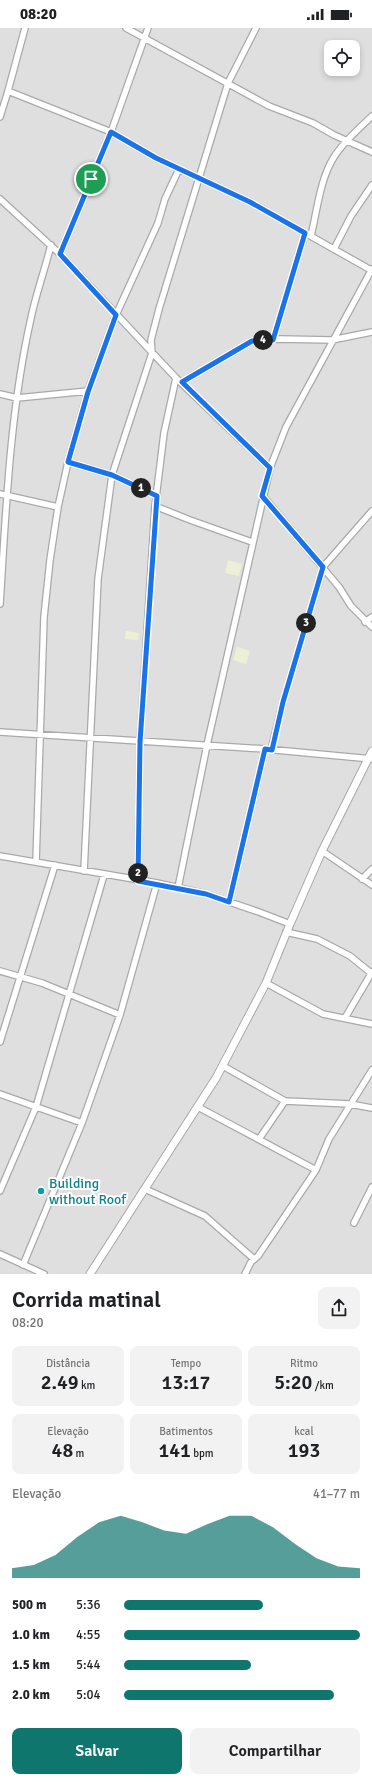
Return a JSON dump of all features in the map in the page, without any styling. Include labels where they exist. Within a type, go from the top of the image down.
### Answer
[{"type":"street","points":[[0,116],[3,98],[8,91],[25,28]]},
{"type":"street","points":[[126,28],[269,106],[313,123],[372,152]]},
{"type":"street","points":[[60,254],[111,132],[148,28]]},
{"type":"street","points":[[84,871],[98,579],[112,475],[152,353],[151,340],[159,310],[228,83],[256,28]]},
{"type":"street","points":[[8,91],[111,132],[156,158],[250,202],[372,269],[286,427],[270,468],[262,496],[207,745],[178,888]]},
{"type":"street","points":[[311,236],[328,168],[334,156],[372,116]]},
{"type":"street","points":[[36,862],[44,617],[50,560],[58,507],[68,462],[88,392],[116,315],[158,222],[164,199],[179,169]]},
{"type":"street","points":[[334,249],[351,216],[372,185]]},
{"type":"street","points":[[0,199],[51,245],[176,378],[182,382],[270,468]]},
{"type":"street","points":[[273,340],[305,233]]},
{"type":"street","points":[[0,604],[7,495],[17,398],[31,318],[51,245]]},
{"type":"street","points":[[182,382],[252,341],[332,340],[372,332]]},
{"type":"street","points":[[138,881],[140,742],[156,506],[164,433],[176,378]]},
{"type":"street","points":[[0,394],[17,398],[88,392]]},
{"type":"street","points":[[68,462],[112,475],[157,496]]},
{"type":"street","points":[[0,494],[58,507]]},
{"type":"street","points":[[262,496],[323,567],[339,587],[351,606],[365,622],[372,627]]},
{"type":"street","points":[[156,506],[252,542]]},
{"type":"street","points":[[229,902],[268,749],[323,567],[372,512]]},
{"type":"street","points":[[365,622],[372,617]]},
{"type":"street","points":[[0,732],[268,749],[370,759]]},
{"type":"street","points":[[90,1274],[146,1189],[223,1066],[266,983],[286,932],[322,851],[370,759],[372,751]]},
{"type":"street","points":[[322,851],[372,885]]},
{"type":"street","points":[[0,863],[1,856],[178,888],[229,902],[290,924]]},
{"type":"street","points":[[0,1042],[55,865]]},
{"type":"street","points":[[362,879],[372,869]]},
{"type":"street","points":[[0,1191],[36,1107],[104,874]]},
{"type":"street","points":[[23,1265],[82,1123],[120,1015],[157,884]]},
{"type":"street","points":[[286,932],[317,939],[350,956],[372,972],[345,1018]]},
{"type":"street","points":[[0,971],[20,975],[120,1015]]},
{"type":"street","points":[[266,983],[323,1014],[372,1024]]},
{"type":"street","points":[[223,1066],[285,1101],[350,1104],[372,1108]]},
{"type":"street","points":[[245,1274],[316,1170],[329,1140],[372,1070]]},
{"type":"street","points":[[0,1094],[82,1123]]},
{"type":"street","points":[[259,1139],[285,1101]]},
{"type":"street","points":[[198,1107],[316,1170]]},
{"type":"street","points":[[354,1223],[372,1187]]},
{"type":"street","points":[[146,1189],[205,1216],[254,1259]]},
{"type":"street","points":[[0,1254],[44,1274]]},
{"type":"shaded area","points":[[0,28],[372,28],[372,1274],[0,1274]]},
{"type":"green space","points":[[228,560],[242,564],[239,576],[225,573]]},
{"type":"green space","points":[[126,631],[139,633],[138,640],[125,639]]},
{"type":"green space","points":[[237,647],[250,651],[246,664],[233,660]]},
{"type":"place","name":"Building without Roof","points":[[41,1191]]},
{"type":"route","points":[[111,132],[156,158],[250,202],[305,233],[273,340],[252,341],[182,382],[270,468],[262,496],[323,567],[283,702],[272,750],[265,749],[229,902],[206,894],[138,881],[140,742],[157,496],[112,475],[68,462],[88,392],[116,315],[60,254],[91,179],[111,132]]}]
